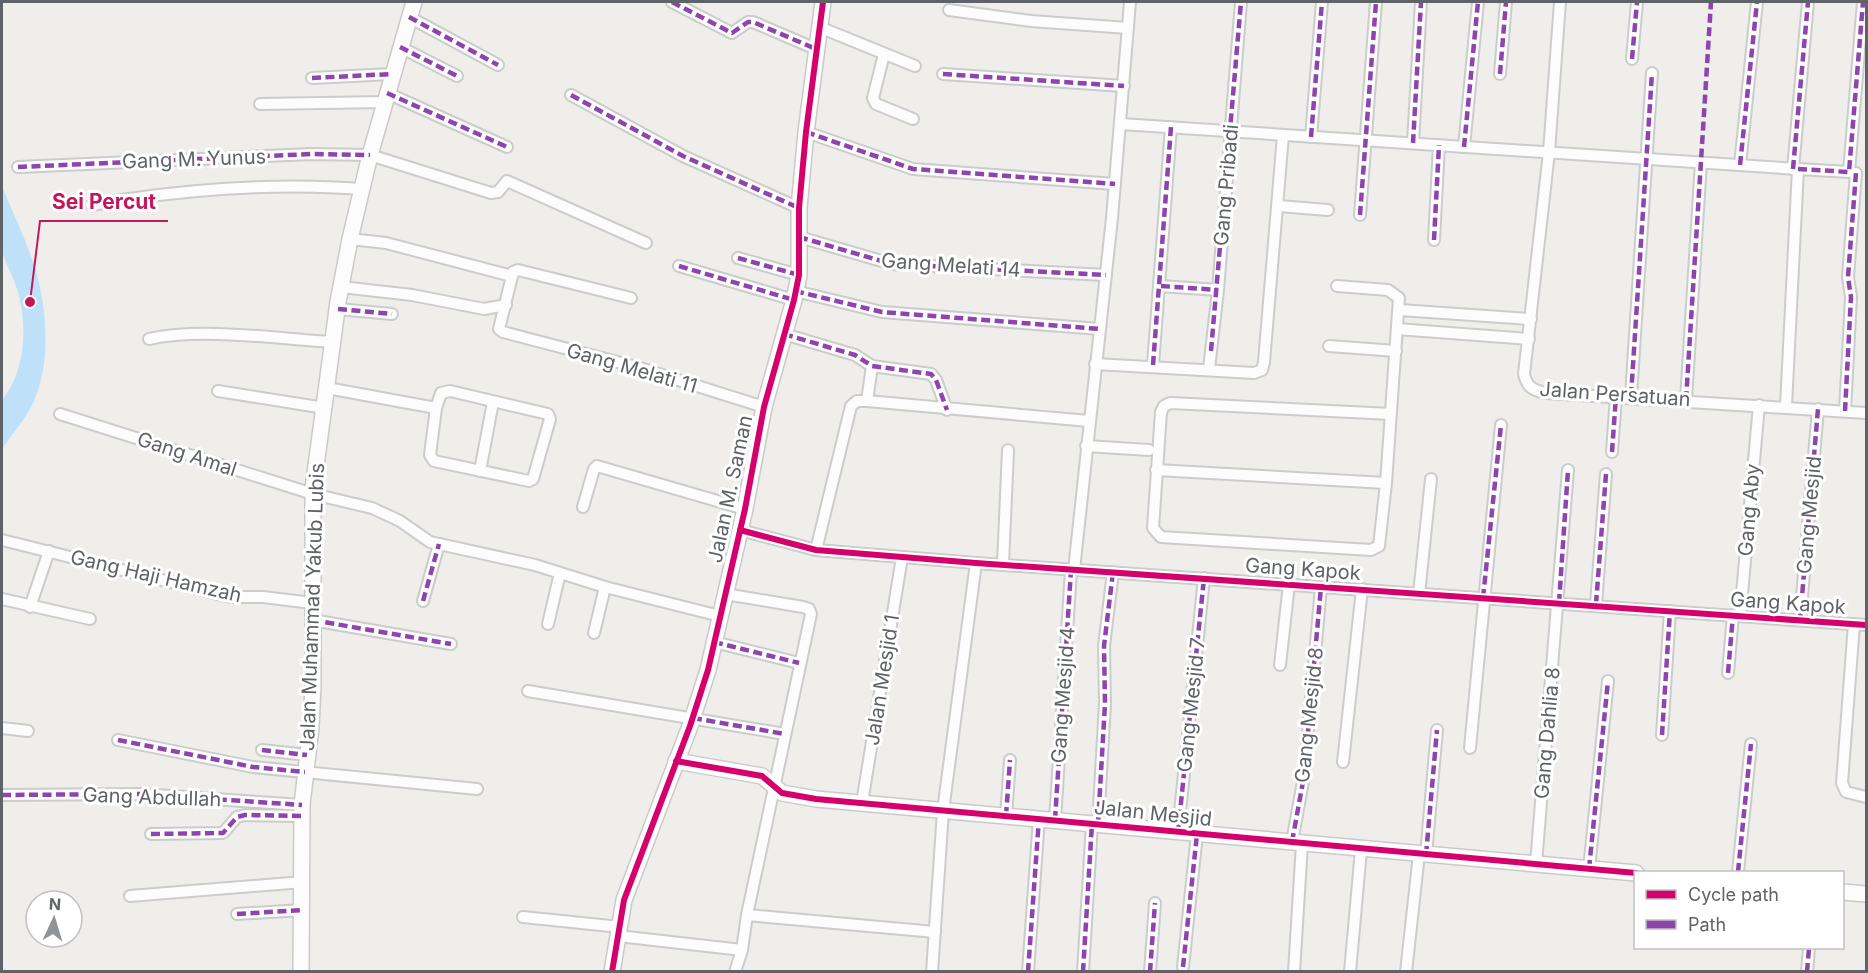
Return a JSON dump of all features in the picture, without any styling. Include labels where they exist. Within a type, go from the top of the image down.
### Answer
[{"type":"street","name":"Jalan Muhammad Yakub Lubis","points":[[301,972],[302,811],[313,686],[313,494],[333,342],[350,239],[370,155],[414,2]]},
{"type":"street","points":[[672,2],[729,31],[736,32],[748,22],[753,22],[816,49]]},
{"type":"street","name":"Jalan M. Saman","points":[[612,972],[624,900],[693,718],[714,642],[745,509],[764,407],[799,274],[799,208],[806,132],[823,2]]},
{"type":"street","name":"Gang Mesjid 4","points":[[1055,820],[1073,570],[1106,275],[1130,2]]},
{"type":"street","name":"Gang Pribadi","points":[[1209,369],[1218,290],[1241,2]]},
{"type":"street","points":[[1311,136],[1322,2]]},
{"type":"street","points":[[1360,215],[1376,2]]},
{"type":"street","points":[[1413,143],[1421,2]]},
{"type":"street","points":[[1464,147],[1478,2]]},
{"type":"street","points":[[1500,74],[1506,2]]},
{"type":"street","name":"Jalan Persatuan","points":[[1560,2],[1549,152],[1524,374],[1526,384],[1534,390],[1866,413]]},
{"type":"street","points":[[1632,59],[1637,2]]},
{"type":"street","points":[[1740,165],[1757,2]]},
{"type":"street","points":[[1786,406],[1796,169],[1808,2]]},
{"type":"street","points":[[1845,411],[1851,297],[1848,277],[1857,173],[1863,2]]},
{"type":"street","points":[[949,10],[1030,21],[1128,28]]},
{"type":"street","points":[[409,17],[498,65]]},
{"type":"street","points":[[819,27],[915,66]]},
{"type":"street","points":[[400,47],[457,76]]},
{"type":"street","points":[[884,54],[873,98],[876,104],[913,119]]},
{"type":"street","points":[[1631,396],[1652,73]]},
{"type":"street","points":[[312,78],[392,74]]},
{"type":"street","points":[[942,74],[1124,86]]},
{"type":"street","points":[[571,94],[682,156],[799,208]]},
{"type":"street","points":[[260,104],[386,97],[507,147]]},
{"type":"street","points":[[1121,124],[1857,173]]},
{"type":"street","points":[[1153,365],[1161,286],[1171,127]]},
{"type":"street","points":[[806,132],[913,169],[1115,184]]},
{"type":"street","points":[[1095,364],[1153,365],[1254,373],[1264,367],[1284,135]]},
{"type":"street","points":[[1434,240],[1439,145]]},
{"type":"street","name":"Gang M. Yunus","points":[[18,167],[312,154],[370,155],[491,193],[498,192],[507,181],[646,243]]},
{"type":"street","points":[[1686,400],[1701,162]]},
{"type":"street","points":[[91,205],[221,190],[336,187],[362,189]]},
{"type":"street","points":[[1279,206],[1328,210]]},
{"type":"street","name":"Gang Melati 14","points":[[799,237],[892,264],[1106,275]]},
{"type":"street","points":[[350,239],[386,243],[512,276]]},
{"type":"street","points":[[738,258],[799,274]]},
{"type":"street","points":[[679,266],[794,296],[882,312],[1100,329]]},
{"type":"street","points":[[341,287],[412,295],[484,309],[506,305],[513,272],[523,270],[631,298]]},
{"type":"street","points":[[1161,286],[1218,290]]},
{"type":"street","points":[[1337,286],[1393,292],[1399,298],[1400,310],[1381,542],[1371,550],[1161,537],[1153,528],[1161,412],[1164,406],[1170,404],[1391,414]]},
{"type":"street","name":"Gang Melati 11","points":[[506,305],[499,329],[764,407]]},
{"type":"street","points":[[338,309],[392,314]]},
{"type":"street","points":[[1400,310],[1531,319]]},
{"type":"street","points":[[1462,334],[1463,314]]},
{"type":"street","points":[[1397,329],[1529,339]]},
{"type":"street","points":[[784,334],[855,355],[872,366],[931,374],[936,380],[947,410]]},
{"type":"street","points":[[149,339],[167,335],[206,335],[333,342]]},
{"type":"street","points":[[1329,346],[1396,351]]},
{"type":"street","points":[[867,401],[872,366]]},
{"type":"street","points":[[327,388],[436,408]]},
{"type":"street","points":[[218,391],[325,408]]},
{"type":"street","points":[[445,391],[546,412],[550,419],[533,479],[529,481],[431,459],[436,408],[441,393],[445,391]]},
{"type":"street","points":[[1612,452],[1616,396]]},
{"type":"street","points":[[816,550],[851,406],[857,401],[1089,421]]},
{"type":"street","points":[[480,471],[493,402]]},
{"type":"street","name":"Gang Aby","points":[[1728,673],[1759,405]]},
{"type":"street","name":"Gang Mesjid","points":[[1800,620],[1818,409]]},
{"type":"street","name":"Gang Amal","points":[[60,414],[313,494],[372,508],[400,521],[422,538],[439,544],[560,573],[605,587],[720,616]]},
{"type":"street","points":[[1470,748],[1501,425]]},
{"type":"street","points":[[1086,446],[1149,450]]},
{"type":"street","points":[[1003,564],[1008,450]]},
{"type":"street","points":[[583,507],[597,466],[745,509]]},
{"type":"street","points":[[1156,470],[1386,483]]},
{"type":"street","name":"Gang Dahlia 8","points":[[1536,864],[1568,470]]},
{"type":"street","points":[[1596,604],[1606,474]]},
{"type":"street","points":[[1419,594],[1431,479]]},
{"type":"street","name":"Gang Kapok","points":[[740,530],[816,550],[1866,625]]},
{"type":"street","name":"Gang Haji Hamzah","points":[[2,540],[230,597],[263,597],[312,603]]},
{"type":"street","points":[[423,601],[439,544]]},
{"type":"street","points":[[30,607],[49,552]]},
{"type":"street","name":"Jalan Mesjid 1","points":[[862,804],[902,557]]},
{"type":"street","points":[[932,972],[943,811],[976,563]]},
{"type":"street","points":[[1083,972],[1106,704],[1104,646],[1113,572]]},
{"type":"street","points":[[548,624],[560,573]]},
{"type":"street","name":"Gang Mesjid 7","points":[[1178,832],[1204,578]]},
{"type":"street","points":[[1280,665],[1289,584]]},
{"type":"street","points":[[594,633],[605,587]]},
{"type":"street","name":"Gang Mesjid 8","points":[[1294,972],[1297,843],[1321,587]]},
{"type":"street","points":[[1342,762],[1362,589]]},
{"type":"street","points":[[725,594],[803,607],[809,609],[811,614],[747,915],[742,950],[735,972]]},
{"type":"street","points":[[2,599],[90,619]]},
{"type":"street","points":[[1662,735],[1670,611]]},
{"type":"street","points":[[312,620],[451,644]]},
{"type":"street","points":[[1854,624],[1842,783],[1846,792],[1866,797]]},
{"type":"street","points":[[714,642],[799,663]]},
{"type":"street","points":[[1589,869],[1608,681]]},
{"type":"street","points":[[528,691],[785,734]]},
{"type":"street","points":[[2,728],[28,731]]},
{"type":"street","points":[[1406,972],[1437,730]]},
{"type":"street","points":[[118,740],[253,767],[477,789]]},
{"type":"street","points":[[1738,871],[1750,744]]},
{"type":"street","points":[[262,750],[307,755]]},
{"type":"street","points":[[1006,816],[1010,760]]},
{"type":"street","name":"Jalan Mesjid","points":[[676,761],[752,773],[767,778],[774,786],[789,795],[862,804],[1634,873]]},
{"type":"street","name":"Gang Abdullah","points":[[2,795],[140,794],[302,811]]},
{"type":"street","points":[[152,834],[223,833],[237,817],[302,811]]},
{"type":"street","points":[[1028,972],[1039,818]]},
{"type":"street","points":[[1183,968],[1197,834]]},
{"type":"street","points":[[1350,972],[1361,850]]},
{"type":"street","points":[[130,896],[303,882]]},
{"type":"street","points":[[1844,892],[1866,894]]},
{"type":"street","points":[[1150,972],[1155,903]]},
{"type":"street","points":[[237,914],[303,910]]},
{"type":"street","points":[[747,915],[935,932]]},
{"type":"street","points":[[523,917],[742,950]]},
{"type":"street","points":[[1807,972],[1809,949]]},
{"type":"water","points":[[2,186],[33,261],[43,305],[46,340],[42,376],[31,407],[2,449],[2,400],[10,388],[21,360],[23,330],[20,300],[2,251]]},
{"type":"marked path","points":[[672,2],[732,33],[748,22],[753,22],[816,49]]},
{"type":"marked path","points":[[1211,351],[1241,2]]},
{"type":"marked path","points":[[1311,137],[1322,2]]},
{"type":"marked path","points":[[1360,215],[1376,2]]},
{"type":"marked path","points":[[1413,143],[1421,2]]},
{"type":"marked path","points":[[1464,147],[1478,2]]},
{"type":"marked path","points":[[1500,74],[1506,2]]},
{"type":"marked path","points":[[1632,59],[1637,2]]},
{"type":"marked path","points":[[1686,400],[1711,2]]},
{"type":"marked path","points":[[1740,165],[1757,2]]},
{"type":"marked path","points":[[1793,169],[1808,2]]},
{"type":"marked path","points":[[1798,169],[1849,172],[1863,2]]},
{"type":"marked path","points":[[409,17],[498,65]]},
{"type":"marked path","points":[[400,47],[457,76]]},
{"type":"marked path","points":[[1631,396],[1652,73]]},
{"type":"marked path","points":[[312,78],[392,74]]},
{"type":"marked path","points":[[943,74],[1124,86]]},
{"type":"marked path","points":[[387,93],[507,147]]},
{"type":"marked path","points":[[571,95],[683,156],[799,208]]},
{"type":"marked path","points":[[1153,365],[1171,127]]},
{"type":"marked path","points":[[806,132],[913,169],[1115,184]]},
{"type":"marked path","points":[[1434,240],[1439,145]]},
{"type":"marked path","points":[[18,167],[312,154],[370,155]]},
{"type":"marked path","points":[[1845,411],[1851,297],[1848,277],[1856,173]]},
{"type":"marked path","points":[[799,237],[892,264],[1106,275]]},
{"type":"marked path","points":[[738,258],[799,275]]},
{"type":"marked path","points":[[679,266],[794,300]]},
{"type":"marked path","points":[[1161,286],[1218,290]]},
{"type":"marked path","points":[[795,291],[882,312],[1100,329]]},
{"type":"marked path","points":[[338,309],[392,314]]},
{"type":"marked path","points":[[784,334],[855,355],[872,366],[931,374],[936,380],[947,410]]},
{"type":"marked path","points":[[1612,452],[1616,396]]},
{"type":"marked path","points":[[1800,620],[1818,409]]},
{"type":"marked path","points":[[1483,598],[1501,425]]},
{"type":"marked path","points":[[1559,603],[1568,470]]},
{"type":"marked path","points":[[1596,604],[1606,474]]},
{"type":"marked path","points":[[423,601],[439,544]]},
{"type":"marked path","points":[[1055,820],[1071,570]]},
{"type":"marked path","points":[[1098,824],[1105,704],[1104,646],[1113,572]]},
{"type":"marked path","points":[[1178,832],[1204,578]]},
{"type":"marked path","points":[[1292,842],[1304,776],[1321,587]]},
{"type":"marked path","points":[[1662,735],[1670,611]]},
{"type":"marked path","points":[[1728,673],[1733,615]]},
{"type":"marked path","points":[[312,620],[451,644]]},
{"type":"marked path","points":[[714,642],[799,663]]},
{"type":"marked path","points":[[1589,869],[1608,681]]},
{"type":"marked path","points":[[693,718],[785,734]]},
{"type":"marked path","points":[[1426,855],[1437,730]]},
{"type":"marked path","points":[[118,740],[253,767],[305,772]]},
{"type":"marked path","points":[[1738,871],[1751,744]]},
{"type":"marked path","points":[[262,750],[307,755]]},
{"type":"marked path","points":[[1006,816],[1010,760]]},
{"type":"marked path","points":[[2,795],[140,794],[302,805]]},
{"type":"marked path","points":[[151,834],[223,833],[237,817],[245,815],[302,816]]},
{"type":"marked path","points":[[1028,972],[1039,818]]},
{"type":"marked path","points":[[1083,972],[1092,823]]},
{"type":"marked path","points":[[1183,967],[1197,834]]},
{"type":"marked path","points":[[1150,972],[1155,903]]},
{"type":"marked path","points":[[237,914],[303,910]]},
{"type":"marked path","points":[[1807,972],[1809,949]]},
{"type":"cycle path","points":[[612,972],[624,900],[690,726],[708,670],[745,509],[764,407],[794,300],[799,275],[799,208],[806,132],[823,2]]},
{"type":"cycle path","points":[[740,530],[816,550],[1866,625]]},
{"type":"cycle path","points":[[676,761],[762,776],[782,793],[816,799],[1634,873]]},
{"type":"place","name":"Sei Percut","points":[[30,302]]}]
